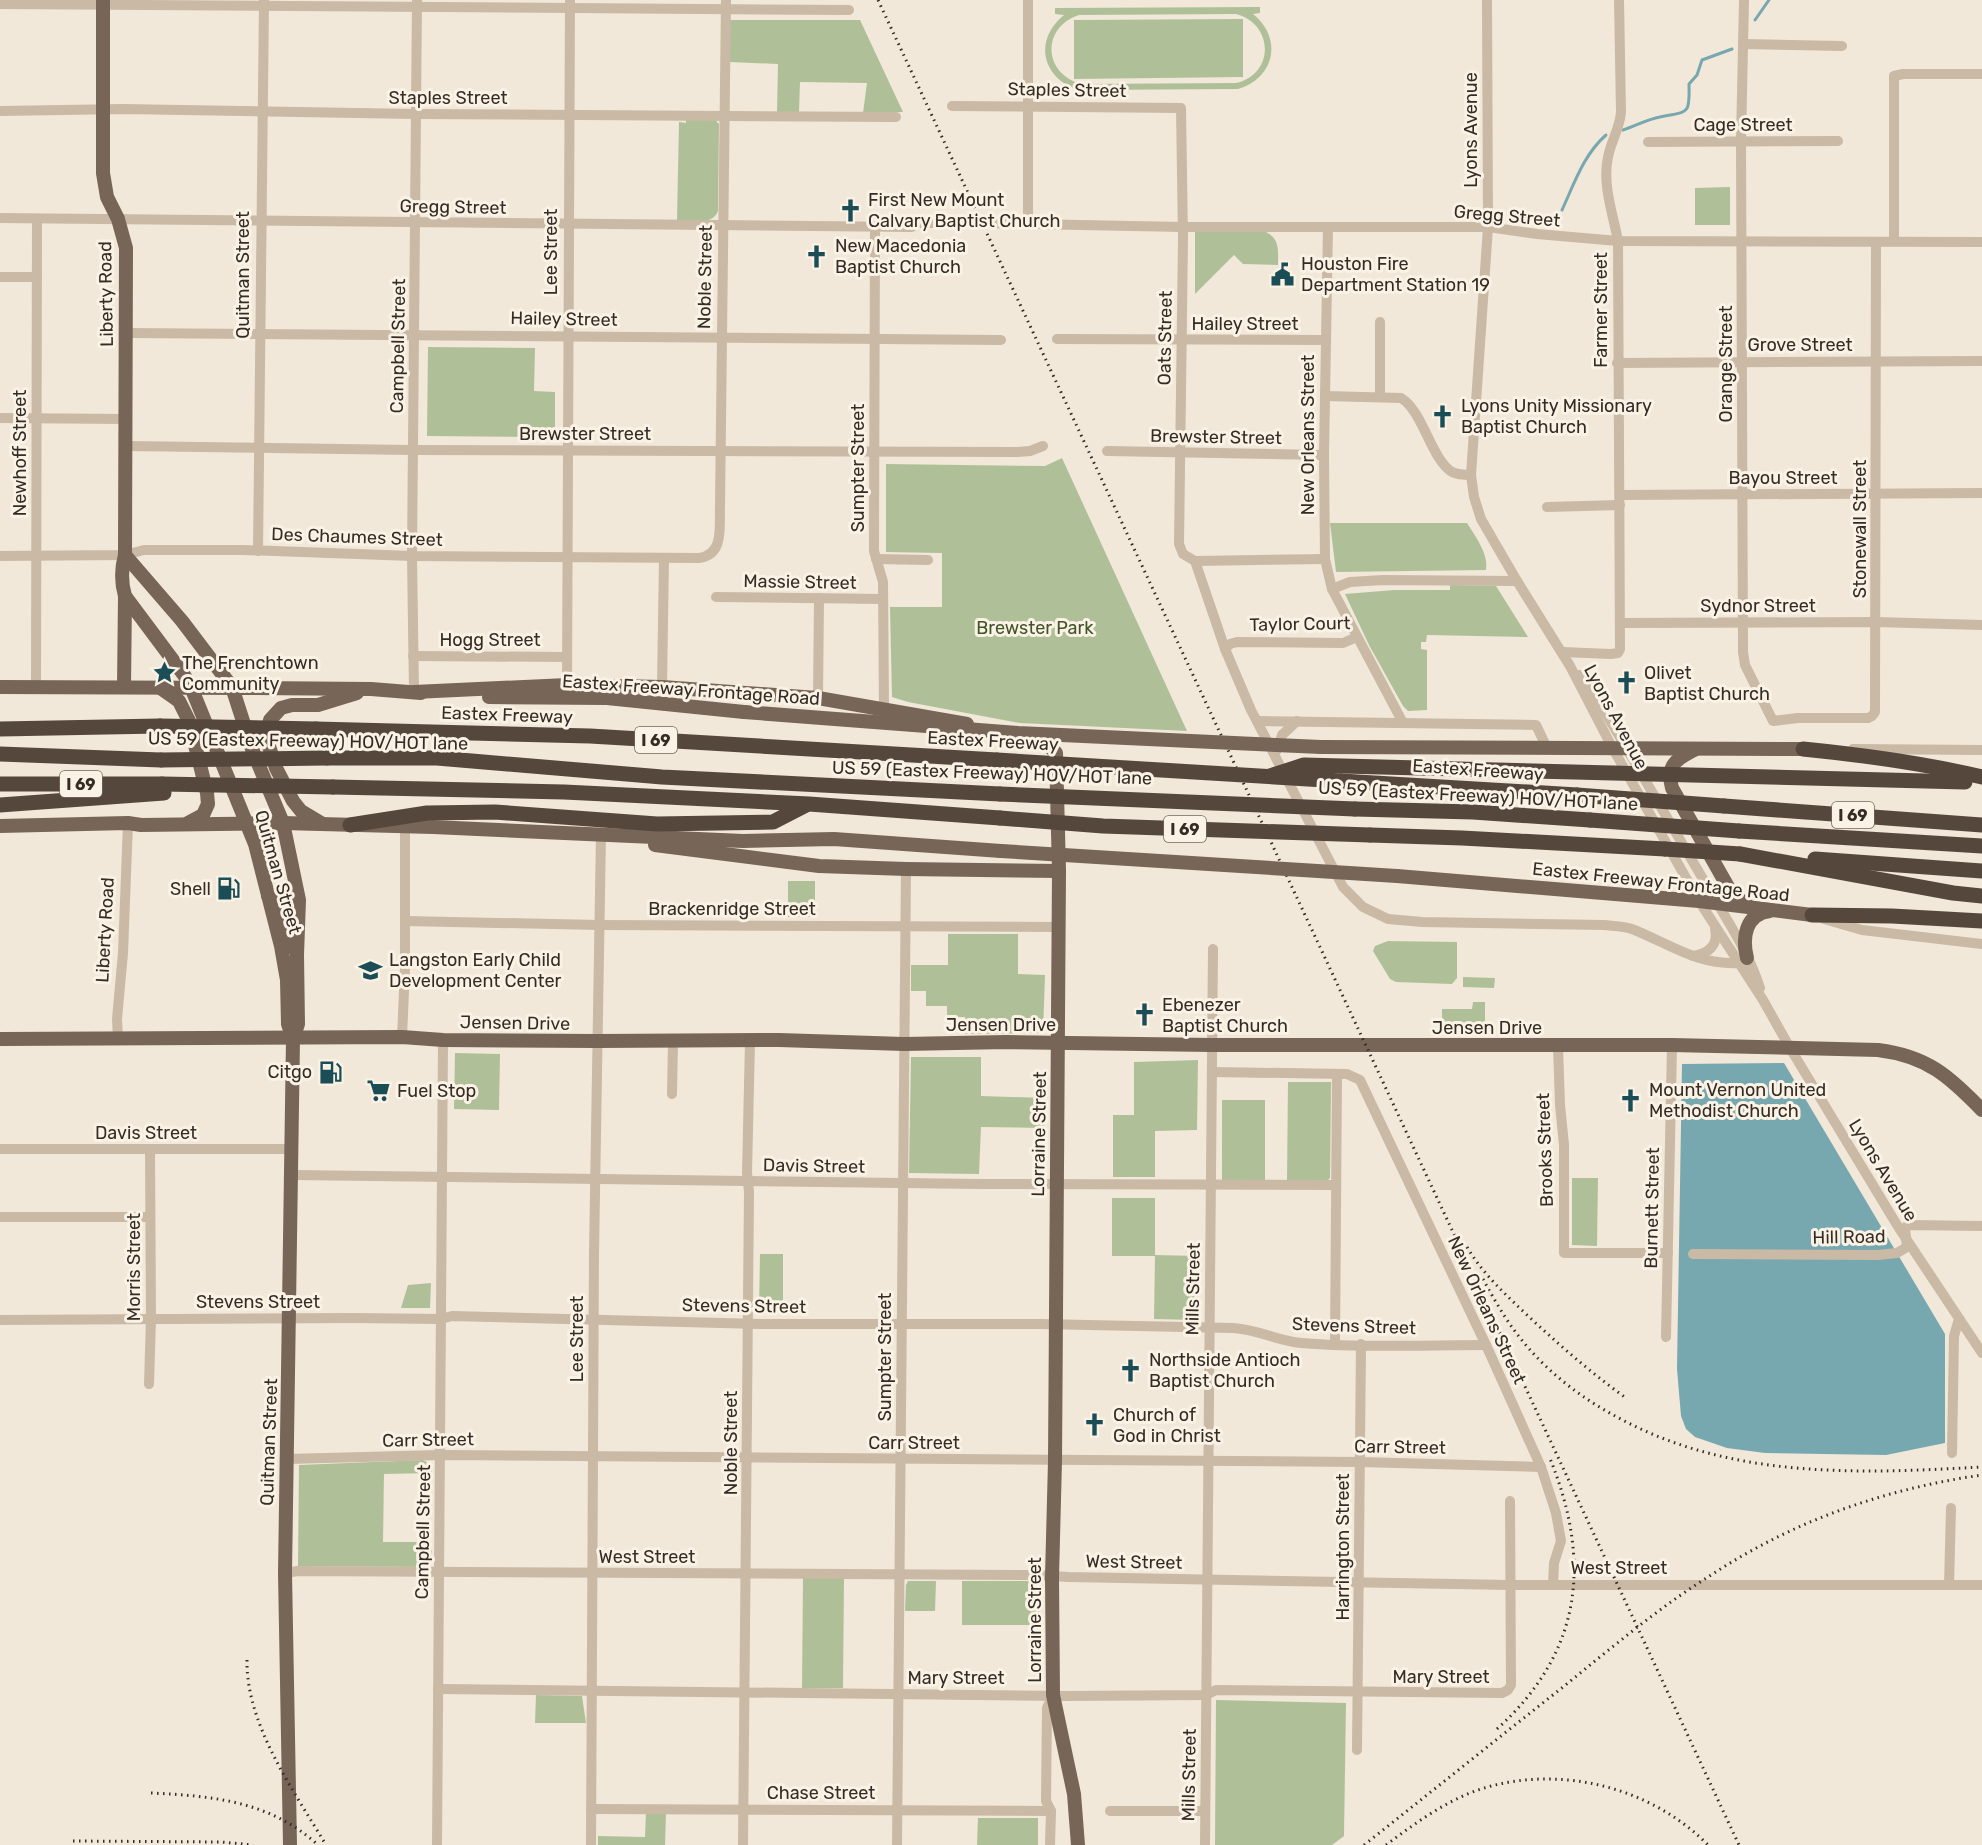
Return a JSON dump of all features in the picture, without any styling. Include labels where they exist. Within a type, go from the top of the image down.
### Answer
[{"type":"highway","name":"Eastex Freeway","points":[[0,729],[160,726],[590,736],[1576,795],[1982,825]]},
{"type":"highway","points":[[1803,749],[1886,758],[1982,777]]},
{"type":"highway","name":"US 59 (Eastex Freeway) HOV/HOT lane","points":[[0,754],[161,760],[437,758],[662,777],[1000,794],[1473,812],[1982,846]]},
{"type":"highway","name":"I 69","points":[[0,759],[108,758]]},
{"type":"highway","points":[[1270,776],[1304,765],[1982,783]]},
{"type":"highway","name":"I 69","points":[[0,784],[163,788],[220,784],[564,792],[809,804],[1103,826],[1602,845],[1982,871]]},
{"type":"highway","points":[[0,805],[163,788]]},
{"type":"highway","points":[[350,825],[427,813],[495,812],[657,824],[773,822],[809,804]]},
{"type":"highway","points":[[1740,854],[1953,893],[1982,896]]},
{"type":"highway","points":[[1812,915],[1892,916],[1982,921]]},
{"type":"main road","name":"Liberty Road","points":[[103,2],[103,173],[107,197],[118,219],[126,248],[125,555],[121,568],[124,593],[124,687]]},
{"type":"main road","points":[[125,555],[188,628],[232,687]]},
{"type":"main road","points":[[148,583],[132,583],[124,593],[191,687]]},
{"type":"main road","points":[[414,692],[567,685],[662,687],[818,698],[884,709]]},
{"type":"main road","name":"Eastex Freeway Frontage Road","points":[[0,687],[232,687],[371,690],[487,697],[607,698],[744,712],[1030,734],[1321,747],[1803,749]]},
{"type":"main road","points":[[159,687],[179,701],[189,721],[207,793],[208,804],[203,815],[186,824]]},
{"type":"main road","name":"Quitman Street","points":[[191,687],[255,844],[288,980],[288,1024],[293,1039]]},
{"type":"main road","name":"Quitman Street","points":[[232,687],[252,749],[283,823],[299,900],[298,1024],[293,1039],[290,1319],[285,1476],[290,1845]]},
{"type":"main road","points":[[324,824],[301,811],[293,801],[276,768],[266,736],[270,720],[281,708],[292,705],[318,705],[371,690]]},
{"type":"main road","name":"Lorraine Street","points":[[884,709],[1027,735],[1045,742],[1056,753],[1059,927],[1052,1577],[1053,1695],[1074,1794],[1078,1845]]},
{"type":"main road","points":[[1698,748],[1684,755],[1672,766],[1669,778],[1672,788],[1732,894],[1753,907]]},
{"type":"main road","points":[[0,826],[283,823],[601,833],[616,840],[819,866],[1059,871]]},
{"type":"main road","name":"Eastex Freeway Frontage Road","points":[[601,833],[743,841],[834,840],[1397,876],[1699,901],[1812,915]]},
{"type":"main road","points":[[268,896],[273,895],[279,899],[290,940],[297,955]]},
{"type":"main road","points":[[1743,960],[1744,938],[1750,923],[1759,914],[1776,910]]},
{"type":"main road","name":"Jensen Drive","points":[[0,1039],[402,1037],[443,1040],[904,1044],[1058,1042],[1212,1045],[1671,1045],[1878,1050],[1907,1055],[1930,1065],[1953,1080],[1982,1110]]},
{"type":"street","points":[[1028,0],[1028,225]]},
{"type":"street","name":"Lyons Avenue","points":[[1487,0],[1488,227],[1471,475],[1474,497],[1481,519],[1562,652],[1612,747],[1714,926],[1755,972],[1764,1000],[1790,1048],[1907,1242],[1982,1353]]},
{"type":"street","name":"Farmer Street","points":[[1619,0],[1621,112],[1607,157],[1606,177],[1618,241],[1620,623]]},
{"type":"street","name":"Orange Street","points":[[1744,0],[1741,141],[1743,652],[1745,665],[1773,721]]},
{"type":"street","points":[[0,4],[103,2],[726,4],[849,10]]},
{"type":"street","name":"Quitman Street","points":[[258,551],[264,3]]},
{"type":"street","name":"Campbell Street","points":[[414,692],[412,556],[417,3]]},
{"type":"street","name":"Lee Street","points":[[567,685],[569,4]]},
{"type":"street","name":"Noble Street","points":[[712,554],[717,548],[718,541],[726,4]]},
{"type":"street","points":[[1744,44],[1842,46]]},
{"type":"street","points":[[1894,241],[1894,76],[1982,74]]},
{"type":"street","name":"Staples Street","points":[[952,106],[1181,108]]},
{"type":"street","name":"Oats Street","points":[[1181,108],[1183,227],[1179,544],[1183,554],[1195,561]]},
{"type":"street","name":"Staples Street","points":[[0,111],[104,109],[417,114],[896,117]]},
{"type":"street","name":"Cage Street","points":[[1648,142],[1838,141]]},
{"type":"street","name":"Gregg Street","points":[[0,218],[875,226],[905,226],[917,223],[1022,223],[1028,225],[1183,227],[1488,227],[1618,241],[1982,242]]},
{"type":"street","name":"Newhoff Street","points":[[36,687],[37,219]]},
{"type":"street","name":"Sumpter Street","points":[[875,226],[874,551],[883,582],[884,709]]},
{"type":"street","name":"New Orleans Street","points":[[1328,227],[1324,455],[1325,559],[1332,589],[1357,637]]},
{"type":"street","name":"Stonewall Street","points":[[1773,721],[1798,718],[1868,718],[1875,712],[1876,242]]},
{"type":"street","points":[[0,277],[37,277]]},
{"type":"street","points":[[1380,322],[1380,396]]},
{"type":"street","name":"Hailey Street","points":[[126,333],[1001,340]]},
{"type":"street","name":"Hailey Street","points":[[1057,339],[1326,340]]},
{"type":"street","name":"Grove Street","points":[[1617,363],[1982,361]]},
{"type":"street","points":[[1325,396],[1380,396],[1405,400],[1451,471],[1461,475],[1471,475]]},
{"type":"street","points":[[0,418],[126,419]]},
{"type":"street","name":"Brewster Street","points":[[126,446],[413,450],[1023,452],[1043,446]]},
{"type":"street","name":"Brewster Street","points":[[1107,451],[1324,455]]},
{"type":"street","name":"Bayou Street","points":[[1547,507],[1620,500],[1743,495],[1982,493]]},
{"type":"street","name":"Des Chaumes Street","points":[[0,556],[125,555],[144,550],[567,558],[699,558],[712,554]]},
{"type":"street","points":[[662,687],[664,558]]},
{"type":"street","points":[[1325,559],[1195,561],[1225,649],[1257,721],[1343,887],[1363,908],[1388,919],[1422,922],[1630,928],[1670,948],[1704,961],[1724,964],[1743,960]]},
{"type":"street","points":[[876,560],[928,560]]},
{"type":"street","points":[[1332,589],[1350,582],[1383,580],[1517,581]]},
{"type":"street","name":"Massie Street","points":[[716,597],[884,599]]},
{"type":"street","points":[[818,698],[819,598]]},
{"type":"street","name":"Sydnor Street","points":[[1620,623],[1876,622],[1982,625]]},
{"type":"street","points":[[1562,652],[1618,653],[1620,623]]},
{"type":"street","name":"Taylor Court","points":[[1225,649],[1237,642],[1343,643],[1357,637],[1402,721]]},
{"type":"street","name":"Hogg Street","points":[[413,656],[566,657]]},
{"type":"street","name":"Lyons Avenue","points":[[1570,666],[1586,681],[1627,747],[1716,903],[1743,960]]},
{"type":"street","points":[[1257,721],[1536,724],[1546,748]]},
{"type":"street","points":[[1275,755],[1282,735],[1297,721]]},
{"type":"street","name":"Eastex Freeway Frontage Road","points":[[1803,749],[1982,750]]},
{"type":"street","name":"Liberty Road","points":[[118,1040],[117,1019],[123,953],[128,823]]},
{"type":"street","points":[[402,1037],[405,968],[405,827]]},
{"type":"street","name":"Lee Street","points":[[591,1845],[595,1180],[601,833]]},
{"type":"street","name":"Sumpter Street","points":[[897,1845],[906,869]]},
{"type":"street","name":"Eastex Freeway Frontage Road","points":[[1812,915],[1862,930],[1982,944]]},
{"type":"street","name":"Brackenridge Street","points":[[405,921],[599,925],[1059,927]]},
{"type":"street","points":[[1693,956],[1703,955],[1714,945],[1716,933],[1714,926]]},
{"type":"street","name":"Mills Street","points":[[1204,1845],[1213,949]]},
{"type":"street","name":"Campbell Street","points":[[437,1845],[443,1040]]},
{"type":"street","name":"Noble Street","points":[[743,1845],[749,1181],[747,1173],[750,1041]]},
{"type":"street","points":[[672,1094],[673,1042]]},
{"type":"street","name":"Burnett Street","points":[[1666,1336],[1671,1045]]},
{"type":"street","name":"Brooks Street","points":[[1558,1046],[1564,1145],[1564,1253],[1668,1253]]},
{"type":"street","points":[[1212,1072],[1337,1074],[1335,1344]]},
{"type":"street","name":"New Orleans Street","points":[[1337,1074],[1347,1074],[1360,1080],[1486,1345],[1541,1467],[1556,1513],[1561,1540],[1554,1563],[1553,1585]]},
{"type":"street","name":"Davis Street","points":[[0,1149],[292,1149]]},
{"type":"street","name":"Morris Street","points":[[149,1384],[150,1149]]},
{"type":"street","name":"Davis Street","points":[[292,1175],[1057,1185],[1336,1185]]},
{"type":"street","points":[[0,1217],[150,1217]]},
{"type":"street","name":"Hill Road","points":[[1693,1254],[1878,1255],[1904,1250],[1907,1247],[1905,1228],[1908,1225],[1982,1226]]},
{"type":"street","name":"Stevens Street","points":[[0,1320],[441,1319],[452,1316],[748,1324],[1055,1325],[1246,1329],[1279,1339],[1335,1344],[1486,1345]]},
{"type":"street","points":[[1953,1453],[1954,1336],[1959,1319]]},
{"type":"street","name":"Harrington Street","points":[[1357,1750],[1361,1344]]},
{"type":"street","name":"Carr Street","points":[[287,1459],[440,1455],[1360,1462],[1541,1467]]},
{"type":"street","points":[[1510,1501],[1510,1585]]},
{"type":"street","points":[[1949,1585],[1951,1508]]},
{"type":"street","name":"West Street","points":[[285,1573],[298,1571],[900,1574],[1510,1585],[1982,1585]]},
{"type":"street","name":"Mary Street","points":[[438,1689],[1053,1695],[1206,1695],[1215,1690],[1502,1693],[1508,1690],[1511,1679],[1510,1585]]},
{"type":"street","name":"Lorraine Street","points":[[1050,1845],[1051,1811],[1046,1801],[1047,1708],[1053,1695]]},
{"type":"street","name":"Chase Street","points":[[591,1809],[1051,1811]]},
{"type":"street","points":[[1110,1811],[1205,1811]]},
{"type":"green space","points":[[1260,7],[1260,13],[1253,14],[1269,34],[1271,56],[1260,76],[1250,84],[1238,89],[1078,90],[1056,77],[1046,57],[1045,47],[1048,36],[1054,25],[1064,15],[1055,14],[1055,8]],"holes":[[[1236,14],[1249,19],[1258,28],[1263,38],[1265,49],[1263,60],[1258,70],[1249,78],[1236,83],[1081,84],[1068,78],[1059,70],[1053,60],[1051,50],[1058,29],[1079,15]]]},
{"type":"green space","points":[[1243,19],[1243,77],[1074,79],[1074,20]]},
{"type":"green space","points":[[730,20],[860,20],[903,112],[863,113],[867,83],[800,82],[799,112],[777,112],[778,64],[730,62]]},
{"type":"green space","points":[[686,119],[715,120],[719,124],[718,211],[711,219],[677,220],[679,122],[686,123]]},
{"type":"green space","points":[[1730,187],[1730,225],[1695,225],[1695,188]]},
{"type":"green space","points":[[1195,232],[1266,232],[1276,242],[1278,265],[1243,264],[1234,255],[1195,294]]},
{"type":"green space","points":[[428,347],[535,348],[534,391],[555,392],[555,437],[427,436]]},
{"type":"green space","name":"Brewster Park","points":[[1062,458],[1187,731],[1020,723],[892,697],[890,607],[942,607],[942,553],[886,552],[886,464],[1045,466]]},
{"type":"green space","points":[[1330,523],[1467,523],[1483,552],[1486,570],[1336,572]]},
{"type":"green space","points":[[1450,585],[1496,586],[1528,637],[1427,635],[1426,642],[1421,642],[1421,649],[1427,650],[1427,710],[1408,711],[1369,645],[1345,594],[1394,590],[1450,590]]},
{"type":"green space","points":[[788,881],[815,881],[815,917],[788,917]]},
{"type":"green space","points":[[948,934],[1018,934],[1018,974],[1045,975],[1043,1033],[965,1034],[965,1017],[947,1017],[947,1006],[926,1006],[926,991],[911,991],[911,965],[948,965]]},
{"type":"green space","points":[[1388,941],[1457,942],[1457,978],[1452,984],[1396,982],[1390,979],[1373,951],[1375,946]]},
{"type":"green space","points":[[1463,977],[1495,978],[1494,988],[1463,987]]},
{"type":"green space","points":[[1473,1002],[1485,1002],[1485,1027],[1442,1026],[1442,1009],[1472,1009]]},
{"type":"green space","points":[[455,1053],[500,1054],[499,1110],[454,1109]]},
{"type":"green space","points":[[911,1057],[981,1057],[981,1096],[1045,1098],[1044,1128],[981,1127],[979,1174],[909,1173]]},
{"type":"green space","points":[[1198,1060],[1197,1130],[1155,1131],[1155,1177],[1113,1177],[1113,1115],[1134,1115],[1134,1062]]},
{"type":"green space","points":[[1288,1082],[1331,1082],[1330,1178],[1327,1181],[1287,1181]]},
{"type":"green space","points":[[1222,1100],[1265,1100],[1265,1181],[1222,1181]]},
{"type":"green space","points":[[1572,1178],[1598,1178],[1597,1246],[1572,1245]]},
{"type":"green space","points":[[1112,1198],[1155,1198],[1155,1255],[1198,1256],[1197,1320],[1154,1319],[1155,1256],[1112,1256]]},
{"type":"green space","points":[[760,1254],[783,1254],[783,1311],[759,1311]]},
{"type":"green space","points":[[431,1283],[430,1308],[401,1308],[408,1285]]},
{"type":"green space","points":[[423,1460],[432,1465],[432,1473],[384,1474],[383,1542],[431,1542],[431,1559],[427,1567],[298,1566],[299,1465]]},
{"type":"green space","points":[[803,1578],[844,1578],[843,1688],[802,1688]]},
{"type":"green space","points":[[908,1581],[936,1581],[935,1611],[905,1611]]},
{"type":"green space","points":[[962,1581],[1036,1581],[1040,1584],[1039,1625],[962,1625]]},
{"type":"green space","points":[[536,1695],[582,1696],[586,1723],[535,1723]]},
{"type":"green space","points":[[1216,1700],[1346,1703],[1344,1836],[1332,1845],[1215,1845]]},
{"type":"green space","points":[[646,1812],[666,1813],[665,1845],[598,1845],[598,1836],[645,1837]]},
{"type":"green space","points":[[978,1818],[1038,1818],[1038,1845],[977,1845]]},
{"type":"water","points":[[1784,1063],[1945,1334],[1945,1443],[1886,1455],[1765,1453],[1727,1448],[1695,1437],[1686,1429],[1681,1416],[1677,1369],[1682,1064]]},
{"type":"waterway","points":[[1755,20],[1769,0]]},
{"type":"waterway","points":[[1623,130],[1651,119],[1685,110],[1689,102],[1689,84],[1697,75],[1702,60],[1732,49]]},
{"type":"waterway","points":[[1562,210],[1586,160],[1606,135]]},
{"type":"railway","points":[[878,0],[1739,1845]]},
{"type":"railway","points":[[1467,1247],[1487,1275],[1526,1314],[1574,1358],[1626,1398]]},
{"type":"railway","points":[[1483,1279],[1519,1336],[1556,1376],[1604,1410],[1660,1437],[1704,1452],[1749,1462],[1795,1468],[1888,1471],[1982,1467]]},
{"type":"railway","points":[[1497,1729],[1526,1699],[1547,1668],[1563,1636],[1571,1603],[1574,1568],[1571,1532],[1563,1495],[1549,1456]]},
{"type":"railway","points":[[1364,1845],[1652,1616],[1689,1589],[1740,1557],[1805,1524],[1874,1499],[1909,1489],[1982,1475]]},
{"type":"railway","points":[[247,1660],[254,1709],[263,1733],[274,1757],[326,1845]]},
{"type":"railway","points":[[1386,1845],[1407,1829],[1463,1796],[1505,1783],[1536,1779],[1568,1780],[1599,1785],[1629,1794],[1658,1807],[1684,1824],[1708,1845]]},
{"type":"railway","points":[[151,1793],[218,1799],[260,1810],[300,1830],[318,1845]]},
{"type":"railway","points":[[73,1841],[221,1842],[253,1845]]},
{"type":"place","name":"First New Mount Calvary Baptist Church","points":[[850,210]]},
{"type":"place","name":"New Macedonia Baptist Church","points":[[817,256]]},
{"type":"place","name":"Houston Fire Department Station 19","points":[[1283,274]]},
{"type":"place","name":"Lyons Unity Missionary Baptist Church","points":[[1443,416]]},
{"type":"place","name":"The Frenchtown Community","points":[[164,673]]},
{"type":"place","name":"Olivet Baptist Church","points":[[1626,683]]},
{"type":"place","name":"Shell","points":[[229,889]]},
{"type":"place","name":"Langston Early Child Development Center","points":[[371,970]]},
{"type":"place","name":"Ebenezer Baptist Church","points":[[1144,1015]]},
{"type":"place","name":"Citgo","points":[[330,1072]]},
{"type":"place","name":"Fuel Stop","points":[[379,1091]]},
{"type":"place","name":"Mount Vernon United Methodist Church","points":[[1631,1100]]},
{"type":"place","name":"Northside Antioch Baptist Church","points":[[1131,1370]]},
{"type":"place","name":"Church of God in Christ","points":[[1095,1425]]}]
